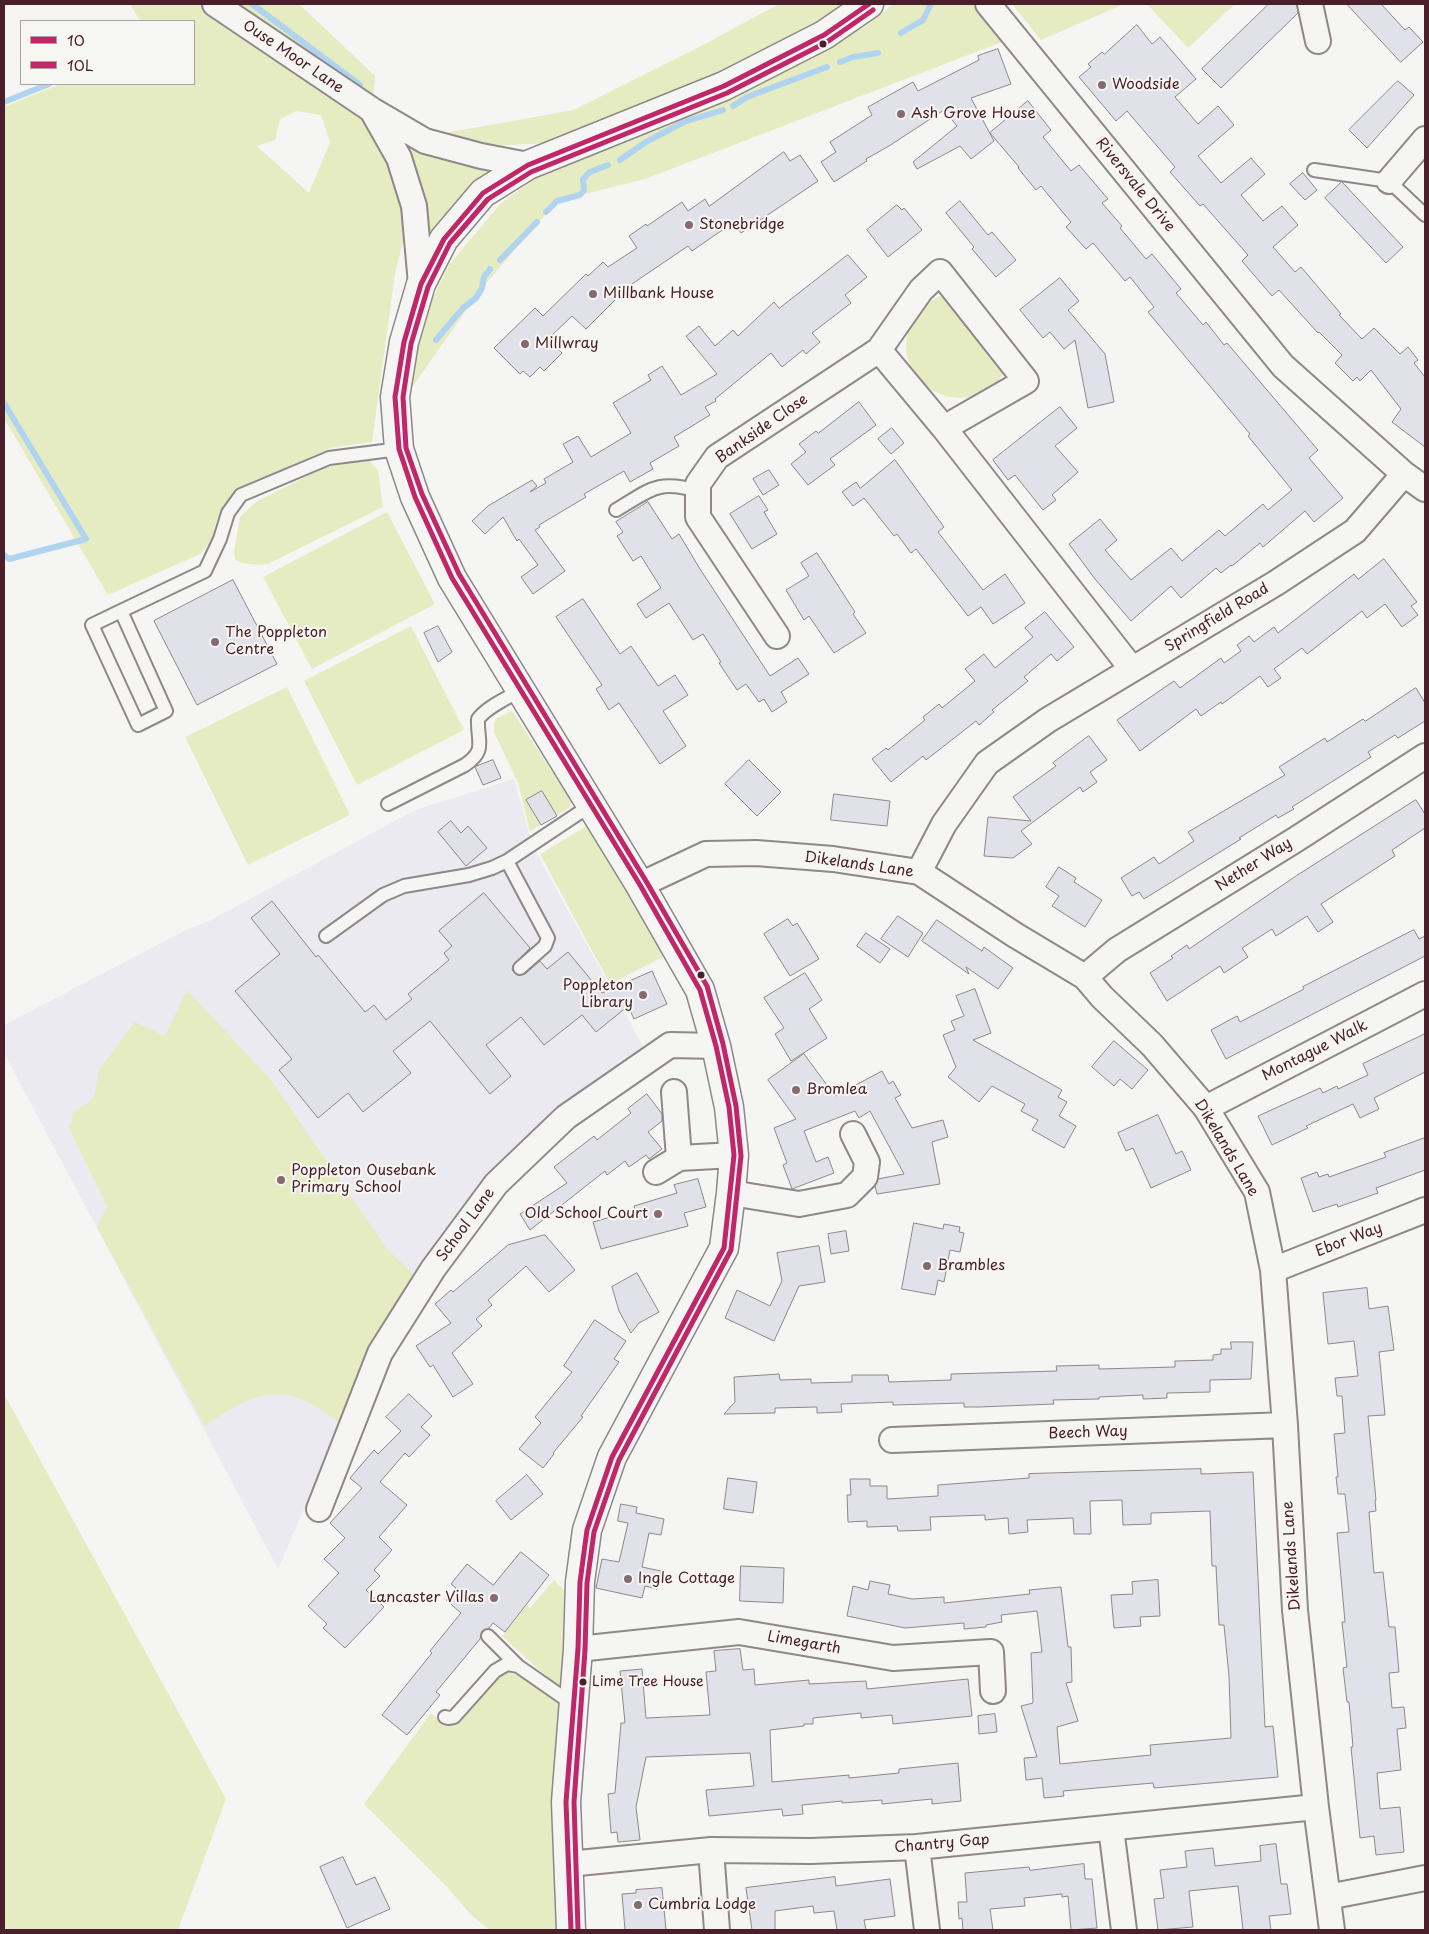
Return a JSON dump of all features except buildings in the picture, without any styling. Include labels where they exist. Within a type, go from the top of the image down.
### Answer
[{"type":"street","name":"Ouse Moor Lane","points":[[215,4],[372,110],[425,141],[481,156],[528,165]]},
{"type":"street","points":[[571,1930],[566,1802],[578,1649],[580,1582],[587,1530],[612,1456],[724,1248],[734,1155],[729,1107],[716,1046],[700,990],[640,885],[452,578],[415,497],[399,449],[395,398],[404,342],[421,284],[444,239],[483,193],[528,165],[724,86],[824,34],[869,4]]},
{"type":"street","name":"Riversvale Drive","points":[[988,4],[1282,366],[1404,474]]},
{"type":"street","points":[[1310,4],[1318,40]]},
{"type":"street","name":"Ouse Moor Lane","points":[[372,110],[399,158],[414,206],[421,284]]},
{"type":"street","points":[[1389,181],[1425,139]]},
{"type":"street","name":"Bankside Close","points":[[777,636],[698,517],[698,484],[717,457],[879,350],[921,290],[940,272],[1026,380],[944,428]]},
{"type":"street","points":[[879,350],[944,428],[1132,669]]},
{"type":"street","points":[[1404,474],[1425,489]]},
{"type":"street","name":"Springfield Road","points":[[919,872],[944,824],[987,763],[1048,720],[1276,583],[1355,531],[1404,474]]},
{"type":"street","name":"Nether Way","points":[[1085,977],[1117,950],[1295,840],[1425,756]]},
{"type":"street","name":"Dikelands Lane","points":[[640,885],[706,854],[756,853],[833,859],[919,872],[1015,935],[1085,977],[1102,997],[1152,1045],[1206,1108],[1257,1192],[1273,1270],[1295,1610],[1316,1807],[1332,1930]]},
{"type":"street","name":"Montague Walk","points":[[1206,1108],[1425,994]]},
{"type":"street","name":"School Lane","points":[[319,1509],[380,1353],[433,1269],[496,1184],[566,1117],[670,1045],[716,1046]]},
{"type":"street","points":[[674,1092],[679,1158]]},
{"type":"street","points":[[731,1193],[798,1204],[847,1195],[865,1177],[867,1162],[853,1134]]},
{"type":"street","points":[[656,1172],[679,1158],[734,1155]]},
{"type":"street","name":"Ebor Way","points":[[1273,1270],[1425,1210]]},
{"type":"street","name":"Beech Way","points":[[892,1440],[1284,1425]]},
{"type":"street","name":"Limegarth","points":[[578,1649],[739,1632],[893,1658],[990,1652],[993,1691]]},
{"type":"street","name":"Chantry Gap","points":[[568,1864],[711,1850],[811,1851],[918,1847],[1316,1807]]},
{"type":"street","points":[[1111,1828],[1124,1930]]},
{"type":"street","points":[[918,1847],[927,1930]]},
{"type":"street","points":[[711,1850],[717,1930]]},
{"type":"street","points":[[1328,1897],[1425,1878]]},
{"type":"lane","points":[[1314,170],[1389,181],[1425,215]]},
{"type":"lane","points":[[120,611],[166,711],[138,725],[92,625],[120,611],[205,571],[220,539],[228,513],[241,495],[329,458],[399,449]]},
{"type":"lane","points":[[616,510],[660,486],[682,486],[698,491]]},
{"type":"lane","points":[[388,804],[465,765],[475,758],[479,748],[478,719],[484,711],[520,690]]},
{"type":"lane","points":[[326,936],[383,895],[404,886],[469,875],[507,861],[591,805]]},
{"type":"lane","points":[[507,861],[548,938],[545,946],[520,968]]},
{"type":"lane","points":[[488,1636],[518,1666],[574,1705]]},
{"type":"lane","points":[[444,1717],[454,1717],[495,1671],[508,1664],[518,1666]]},
{"type":"shaded area","name":"Poppleton Ousebank Primary School","points":[[514,779],[533,847],[645,1050],[536,1134],[442,1232],[381,1332],[278,1569],[4,1053],[4,1025],[184,931],[209,921],[415,810]]},
{"type":"green space","points":[[130,4],[299,4],[375,76],[372,110],[394,161],[406,229],[395,274],[372,442],[330,448],[233,494],[216,521],[212,540],[200,554],[108,595],[4,418],[4,107],[58,85],[195,85],[195,20],[139,20]],"holes":[[[296,111],[321,115],[330,142],[309,193],[257,146],[275,140],[280,119]]]},
{"type":"green space","points":[[779,4],[843,4],[816,23],[691,86],[548,143],[494,146],[445,133],[574,110],[703,45]]},
{"type":"green space","points":[[893,4],[972,4],[1002,42],[645,179],[557,201],[482,288],[410,390],[419,326],[449,265],[501,203],[557,163],[783,66],[865,27]]},
{"type":"green space","points":[[1012,4],[1124,4],[1041,40]]},
{"type":"green space","points":[[1147,4],[1235,4],[1188,48]]},
{"type":"green space","points":[[404,142],[499,168],[429,248],[419,192]]},
{"type":"green space","points":[[950,293],[1010,363],[992,387],[978,395],[967,398],[945,396],[925,385],[911,368],[907,356],[906,343],[913,321],[928,303]]},
{"type":"green space","points":[[369,460],[378,470],[383,507],[268,564],[251,564],[235,560],[234,551],[240,517],[257,501],[326,467]]},
{"type":"green space","points":[[387,512],[435,604],[312,669],[263,577]]},
{"type":"green space","points":[[411,626],[464,730],[357,785],[304,681]]},
{"type":"green space","points":[[287,687],[350,815],[248,865],[185,737]]},
{"type":"green space","points":[[512,711],[572,802],[569,808],[530,831],[518,783],[494,732],[494,723],[497,718]]},
{"type":"green space","points":[[588,825],[665,956],[610,984],[540,854]]},
{"type":"green space","points":[[187,990],[271,1080],[387,1249],[415,1276],[381,1331],[338,1422],[303,1400],[287,1395],[272,1395],[256,1398],[241,1404],[205,1426],[97,1227],[107,1206],[69,1128],[73,1113],[94,1098],[99,1070],[135,1022],[165,1036]]},
{"type":"green space","points":[[4,1394],[226,1799],[178,1930],[4,1930]]},
{"type":"green space","points":[[554,1580],[564,1590],[563,1679],[560,1685],[556,1685],[502,1636],[527,1605],[530,1608]]},
{"type":"green space","points":[[508,1672],[523,1676],[558,1701],[559,1705],[553,1796],[553,1855],[557,1930],[489,1930],[470,1914],[448,1888],[364,1804],[431,1713],[443,1721],[457,1721],[497,1677]]},
{"type":"waterway","points":[[252,4],[360,85]]},
{"type":"waterway","points":[[901,33],[923,20],[931,4]]},
{"type":"waterway","points":[[840,62],[853,57],[878,53]]},
{"type":"waterway","points":[[733,106],[747,97],[827,67]]},
{"type":"waterway","points":[[4,102],[46,85]]},
{"type":"waterway","points":[[620,160],[646,142],[684,122],[723,110]]},
{"type":"waterway","points":[[546,212],[557,201],[580,195],[584,190],[583,179],[590,172],[608,165]]},
{"type":"waterway","points":[[500,260],[537,222]]},
{"type":"waterway","points":[[436,340],[463,308],[476,298],[482,288],[484,277],[490,269]]},
{"type":"waterway","points":[[4,403],[86,539],[9,559],[4,555]]},
{"type":"transit line","name":"10","points":[[571,1930],[566,1802],[578,1649],[580,1582],[587,1530],[612,1457],[724,1248],[734,1155],[729,1107],[716,1046],[700,990],[640,885],[452,578],[415,497],[399,449],[395,397],[404,342],[421,284],[444,239],[483,193],[528,165],[724,86],[824,35],[869,4]]},
{"type":"transit line","name":"10L","points":[[578,1930],[574,1802],[585,1650],[587,1583],[594,1532],[619,1460],[731,1250],[741,1156],[736,1106],[723,1044],[707,986],[646,881],[459,574],[422,494],[406,448],[403,397],[411,344],[428,287],[450,243],[488,199],[531,172],[727,93],[827,42],[873,10]]},
{"type":"place","name":"Woodside","points":[[1102,85]]},
{"type":"place","name":"Ash Grove House","points":[[901,114]]},
{"type":"place","name":"Stonebridge","points":[[689,225]]},
{"type":"place","name":"Millbank House","points":[[593,294]]},
{"type":"place","name":"Millwray","points":[[525,344]]},
{"type":"place","name":"The Poppleton Centre","points":[[215,642]]},
{"type":"place","name":"Poppleton Library","points":[[643,995]]},
{"type":"place","name":"Bromlea","points":[[796,1090]]},
{"type":"place","name":"Poppleton Ousebank Primary School","points":[[281,1180]]},
{"type":"place","name":"Old School Court","points":[[658,1214]]},
{"type":"place","name":"Brambles","points":[[927,1266]]},
{"type":"place","name":"Ingle Cottage","points":[[628,1579]]},
{"type":"place","name":"Lancaster Villas","points":[[494,1598]]},
{"type":"place","name":"Lime Tree House","points":[[583,1682]]},
{"type":"place","name":"Cumbria Lodge","points":[[638,1905]]}]
